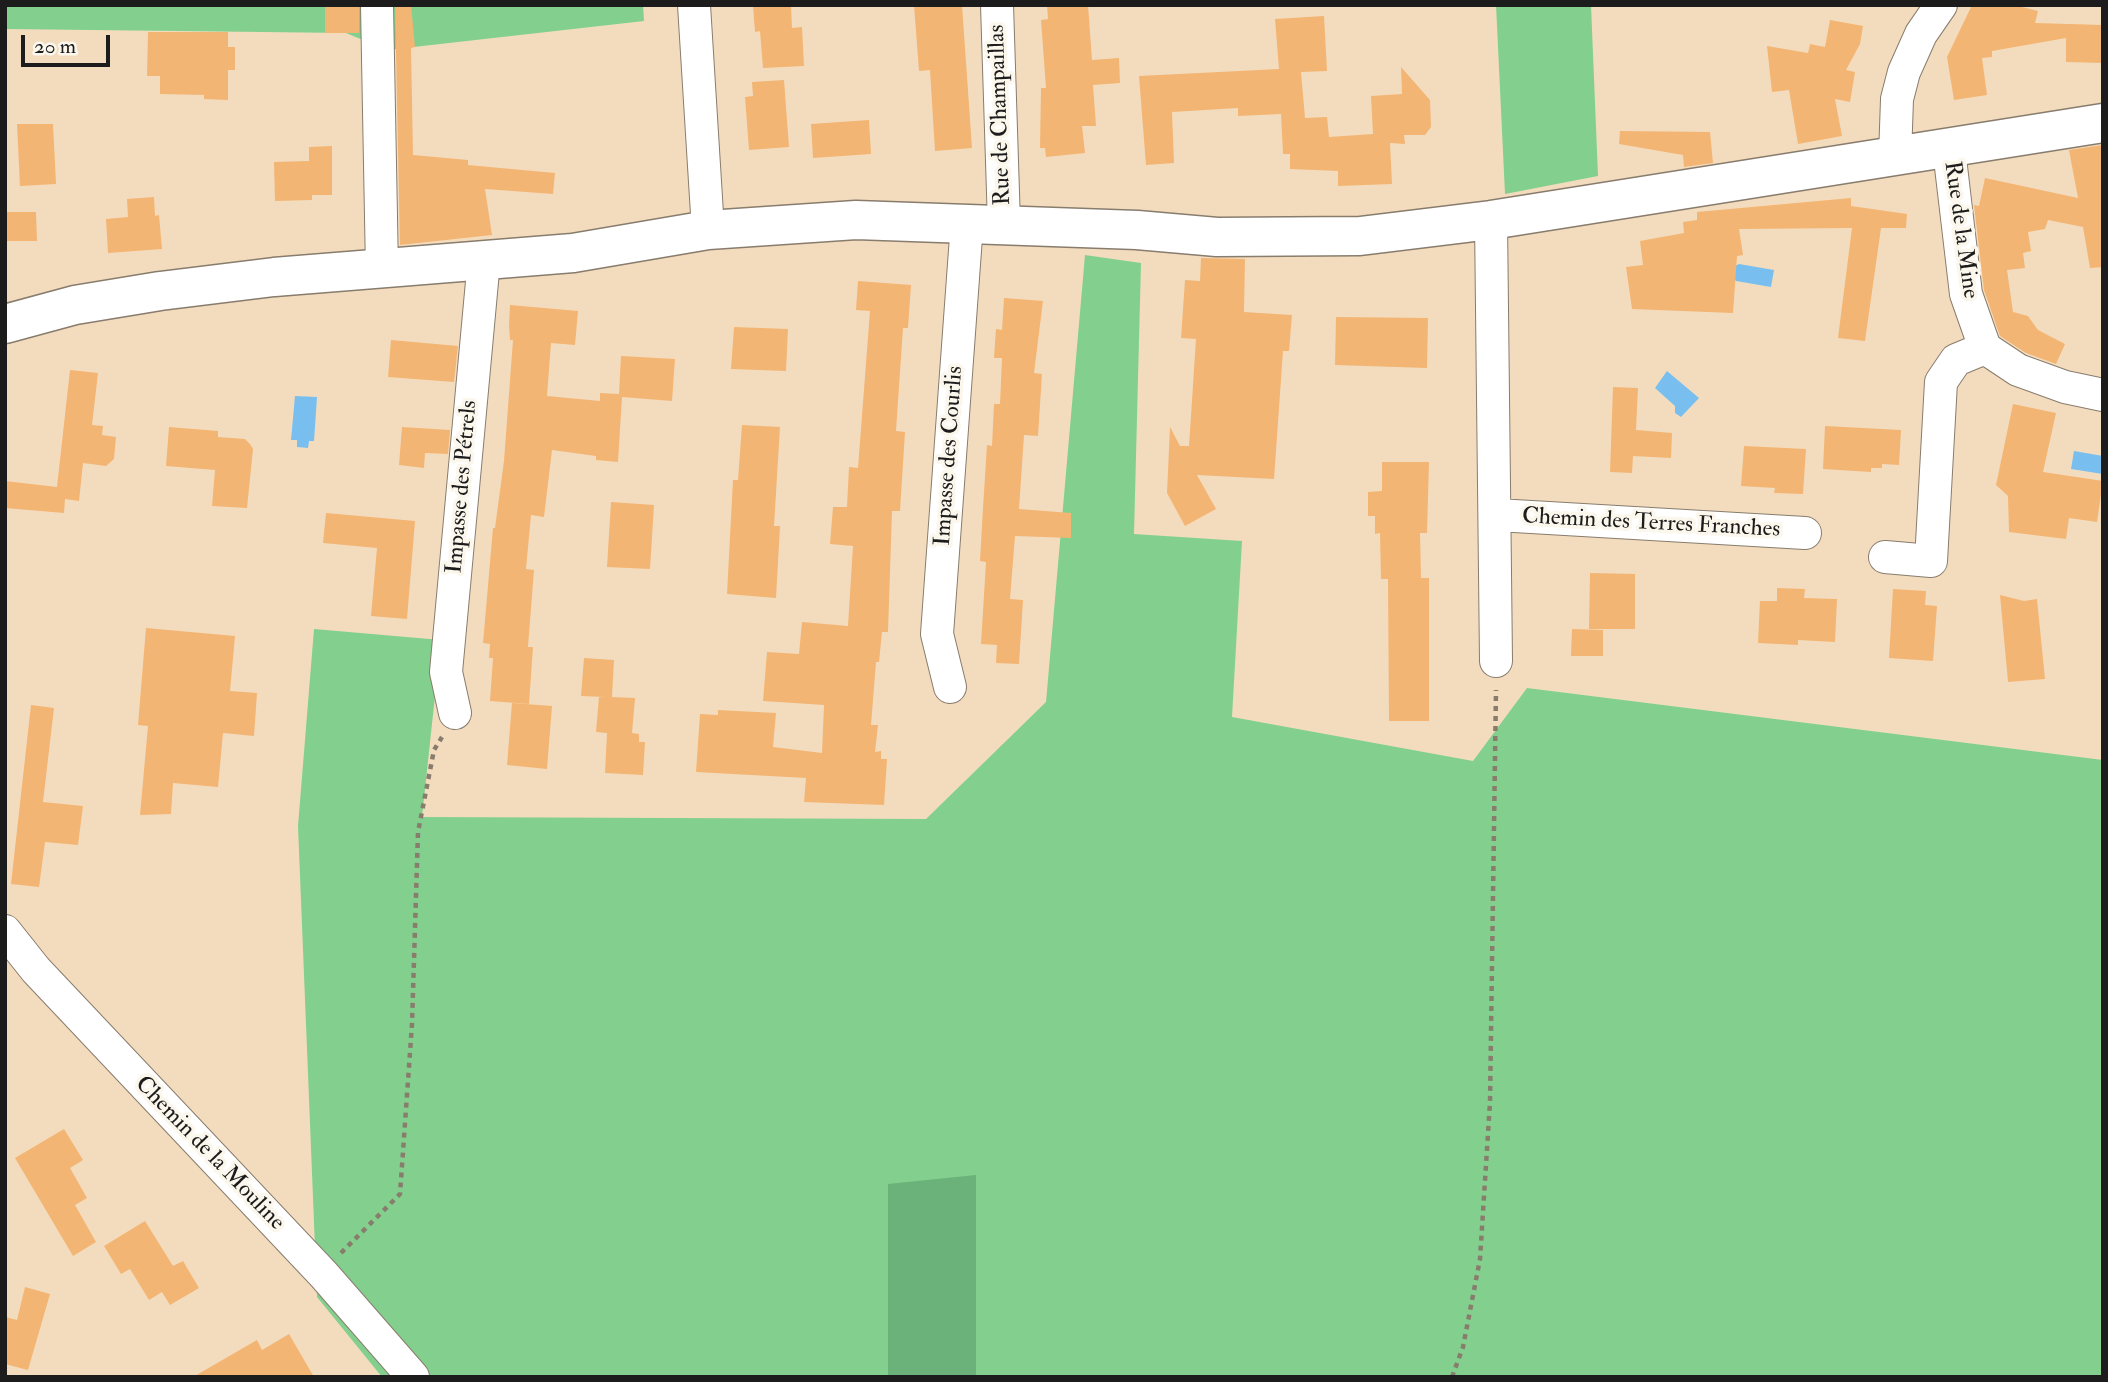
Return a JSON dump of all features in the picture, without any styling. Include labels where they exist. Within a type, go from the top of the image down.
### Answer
[{"type":"main road","points":[[5,324],[75,305],[160,291],[274,278],[573,253],[708,230],[856,220],[1277,238],[1360,236],[1491,220],[1949,150],[2103,123]]},
{"type":"street","points":[[377,5],[382,270]]},
{"type":"street","points":[[694,5],[708,230]]},
{"type":"street","name":"Rue de Champaillas","points":[[986,224],[997,5]]},
{"type":"street","points":[[1895,157],[1897,99],[1904,72],[1922,34],[1941,5]]},
{"type":"street","name":"Rue de la Mine","points":[[1949,150],[1966,294],[1985,348]]},
{"type":"street","name":"Chemin des Terres Franches","points":[[1491,220],[1497,514],[1496,661]]},
{"type":"street","name":"Impasse des Courlis","points":[[950,687],[937,634],[986,224]]},
{"type":"street","name":"Impasse des Pétrels","points":[[455,713],[446,672],[484,261]]},
{"type":"street","points":[[1885,558],[1931,561],[1941,382],[1956,360],[1985,348],[2018,370],[2065,387],[2103,395]]},
{"type":"street","name":"Chemin des Terres Franches","points":[[1497,514],[1805,533]]},
{"type":"street","name":"Chemin de la Mouline","points":[[5,932],[92,1031],[324,1275],[413,1377]]},
{"type":"path","points":[[1452,1377],[1463,1347],[1480,1258],[1488,1141],[1496,661]]},
{"type":"path","points":[[324,1275],[332,1262],[400,1194],[412,1024],[418,832],[434,750],[455,713]]},
{"type":"green space","points":[[5,5],[643,5],[644,21],[387,50],[346,33],[5,29]]},
{"type":"green space","points":[[1496,5],[1591,5],[1598,176],[1505,194]]},
{"type":"green space","points":[[1085,255],[1141,263],[1134,534],[1242,541],[1232,717],[1473,761],[1527,688],[2103,760],[2103,1377],[382,1377],[317,1297],[298,826],[314,629],[441,640],[422,817],[926,819],[1046,702]]},
{"type":"green space","points":[[976,1175],[976,1377],[888,1377],[888,1184]]},
{"type":"water","points":[[1739,264],[1774,270],[1771,287],[1736,281],[1733,277],[1735,266]]},
{"type":"water","points":[[1667,371],[1699,398],[1681,417],[1675,413],[1675,406],[1655,388]]},
{"type":"water","points":[[295,396],[317,397],[314,441],[309,441],[308,448],[297,447],[297,440],[291,440]]},
{"type":"water","points":[[2074,451],[2103,456],[2103,474],[2071,469]]},
{"type":"building","points":[[325,5],[359,5],[359,33],[325,33]]},
{"type":"building","points":[[395,5],[411,5],[415,47],[411,48],[413,155],[468,160],[468,165],[555,173],[553,194],[485,189],[492,235],[400,245]]},
{"type":"building","points":[[753,5],[791,5],[792,28],[802,27],[804,66],[763,68],[760,31],[755,32]]},
{"type":"building","points":[[914,5],[962,5],[972,148],[935,151],[930,70],[919,71]]},
{"type":"building","points":[[1047,5],[1088,5],[1092,60],[1119,58],[1120,83],[1093,85],[1096,126],[1082,126],[1085,153],[1046,157],[1045,148],[1040,148],[1041,88],[1046,88],[1041,20],[1048,19]]},
{"type":"building","points":[[1972,5],[2014,5],[2038,11],[2035,23],[2103,25],[2103,63],[2066,62],[2066,38],[1992,51],[1992,57],[1982,58],[1987,95],[1954,100],[1947,57]]},
{"type":"building","points":[[1324,16],[1327,71],[1301,72],[1305,118],[1327,117],[1329,137],[1373,134],[1371,96],[1402,94],[1401,67],[1430,100],[1431,127],[1425,135],[1404,135],[1405,144],[1390,143],[1392,184],[1338,186],[1338,171],[1290,169],[1290,154],[1283,154],[1281,114],[1238,116],[1238,108],[1172,112],[1174,163],[1146,165],[1139,76],[1279,69],[1275,19]]},
{"type":"building","points":[[1830,20],[1863,26],[1860,44],[1846,70],[1855,72],[1850,102],[1835,99],[1842,136],[1798,144],[1789,90],[1772,92],[1767,46],[1808,53],[1810,44],[1825,47]]},
{"type":"building","points":[[148,32],[228,32],[228,47],[235,47],[235,70],[228,70],[228,100],[204,99],[204,95],[160,94],[160,76],[147,76]]},
{"type":"building","points":[[784,80],[789,147],[749,150],[745,97],[753,96],[752,82]]},
{"type":"building","points":[[869,120],[871,154],[813,158],[811,124]]},
{"type":"building","points":[[17,124],[53,124],[56,184],[20,186]]},
{"type":"building","points":[[1620,131],[1710,132],[1713,163],[1684,167],[1683,155],[1619,144]]},
{"type":"building","points":[[2103,145],[2103,267],[2090,268],[2083,227],[2048,220],[2045,229],[2028,232],[2031,251],[2023,253],[2025,268],[2007,270],[2013,312],[2028,316],[2038,330],[2065,344],[2056,364],[2026,353],[2000,336],[1984,290],[1974,205],[1979,206],[1985,178],[2078,198],[2069,150]]},
{"type":"building","points":[[332,146],[332,195],[312,195],[312,200],[275,201],[274,162],[309,161],[309,147]]},
{"type":"building","points":[[154,197],[155,216],[159,215],[162,249],[108,253],[106,219],[128,217],[127,199]]},
{"type":"building","points":[[1851,198],[1851,206],[1907,214],[1906,228],[1881,228],[1865,341],[1838,338],[1852,228],[1739,229],[1743,255],[1737,256],[1733,313],[1632,309],[1626,267],[1643,265],[1640,241],[1684,233],[1683,222],[1697,220],[1697,212]]},
{"type":"building","points":[[5,212],[36,212],[37,241],[5,241]]},
{"type":"building","points":[[1201,258],[1245,259],[1244,312],[1292,315],[1289,351],[1283,351],[1274,479],[1197,475],[1216,509],[1185,526],[1167,493],[1170,427],[1180,446],[1189,446],[1196,339],[1181,338],[1185,280],[1200,281]]},
{"type":"building","points":[[858,281],[911,285],[908,328],[903,328],[896,431],[905,432],[900,511],[892,511],[888,632],[882,632],[879,662],[876,662],[871,725],[878,725],[875,752],[881,751],[881,759],[887,759],[884,805],[804,802],[806,778],[696,772],[700,714],[718,715],[718,710],[776,713],[773,747],[822,753],[824,705],[763,701],[767,652],[799,654],[802,622],[848,626],[853,546],[830,544],[833,507],[847,507],[849,467],[858,468],[870,311],[856,310]]},
{"type":"building","points":[[1004,298],[1043,301],[1034,373],[1042,374],[1038,436],[1024,435],[1019,509],[1071,513],[1071,538],[1015,536],[1010,599],[1023,600],[1019,664],[996,663],[997,645],[981,644],[986,562],[980,561],[987,445],[992,446],[994,404],[1000,404],[1002,358],[994,358],[996,329],[1002,330]]},
{"type":"building","points":[[510,305],[578,311],[575,345],[551,343],[547,396],[600,401],[600,393],[619,394],[621,356],[675,359],[672,401],[622,397],[618,462],[552,450],[544,517],[531,515],[526,569],[534,570],[528,647],[533,647],[529,704],[490,701],[493,658],[489,658],[490,644],[483,643],[493,528],[504,461],[513,340],[510,340]]},
{"type":"building","points":[[1336,317],[1428,318],[1427,368],[1335,365]]},
{"type":"building","points":[[734,327],[788,329],[786,371],[731,369]]},
{"type":"building","points":[[391,340],[458,346],[454,382],[388,377]]},
{"type":"building","points":[[70,370],[98,373],[92,425],[103,426],[102,435],[116,437],[114,459],[106,466],[83,463],[79,501],[65,499],[64,513],[5,508],[5,481],[57,487]]},
{"type":"building","points":[[1613,387],[1638,388],[1636,430],[1672,433],[1671,458],[1633,456],[1632,473],[1610,472]]},
{"type":"building","points":[[2013,404],[2056,413],[2043,472],[2103,481],[2097,522],[2069,518],[2066,539],[2009,532],[2008,496],[1996,485]]},
{"type":"building","points":[[742,425],[780,427],[774,526],[780,526],[776,598],[727,594],[733,480],[738,480]]},
{"type":"building","points":[[1825,426],[1901,430],[1899,465],[1882,464],[1882,468],[1871,468],[1871,472],[1823,469]]},
{"type":"building","points":[[169,427],[218,431],[218,437],[245,439],[250,444],[253,449],[247,508],[212,506],[215,470],[166,466]]},
{"type":"building","points":[[402,427],[450,430],[448,454],[425,453],[424,468],[399,465]]},
{"type":"building","points":[[1744,446],[1806,449],[1803,494],[1774,493],[1775,488],[1741,486]]},
{"type":"building","points":[[1382,462],[1429,462],[1427,533],[1420,533],[1421,578],[1429,578],[1429,721],[1389,721],[1388,579],[1381,579],[1380,533],[1375,534],[1375,516],[1368,516],[1368,492],[1382,491]]},
{"type":"building","points":[[611,502],[654,505],[650,569],[607,567]]},
{"type":"building","points":[[326,513],[415,521],[407,619],[371,616],[377,548],[323,543]]},
{"type":"building","points":[[1590,573],[1635,574],[1635,629],[1589,629]]},
{"type":"building","points":[[1777,588],[1805,589],[1804,598],[1837,599],[1835,642],[1798,640],[1798,645],[1758,643],[1760,601],[1777,601]]},
{"type":"building","points":[[1893,589],[1926,591],[1925,605],[1937,606],[1933,661],[1889,658]]},
{"type":"building","points":[[2000,595],[2024,601],[2037,599],[2045,679],[2008,682]]},
{"type":"building","points":[[146,628],[235,636],[230,691],[257,693],[254,736],[223,733],[218,787],[173,783],[171,814],[140,815],[148,726],[138,725]]},
{"type":"building","points":[[1572,629],[1603,630],[1603,656],[1571,656]]},
{"type":"building","points":[[584,658],[614,660],[612,697],[635,698],[632,733],[639,734],[639,742],[645,742],[643,775],[605,773],[607,733],[596,732],[599,697],[605,697],[581,696]]},
{"type":"building","points":[[512,703],[552,706],[547,769],[507,765]]},
{"type":"building","points":[[31,705],[54,708],[43,802],[83,806],[78,845],[45,842],[39,887],[11,884]]},
{"type":"building","points":[[64,1129],[83,1160],[70,1168],[87,1198],[75,1205],[96,1242],[73,1256],[15,1158]]},
{"type":"building","points":[[145,1221],[173,1266],[183,1261],[199,1288],[170,1305],[162,1292],[149,1300],[130,1269],[121,1274],[104,1246]]},
{"type":"building","points":[[25,1287],[50,1294],[28,1370],[5,1364],[5,1317],[17,1320]]},
{"type":"building","points":[[289,1334],[314,1377],[193,1377],[257,1340],[262,1350]]}]
